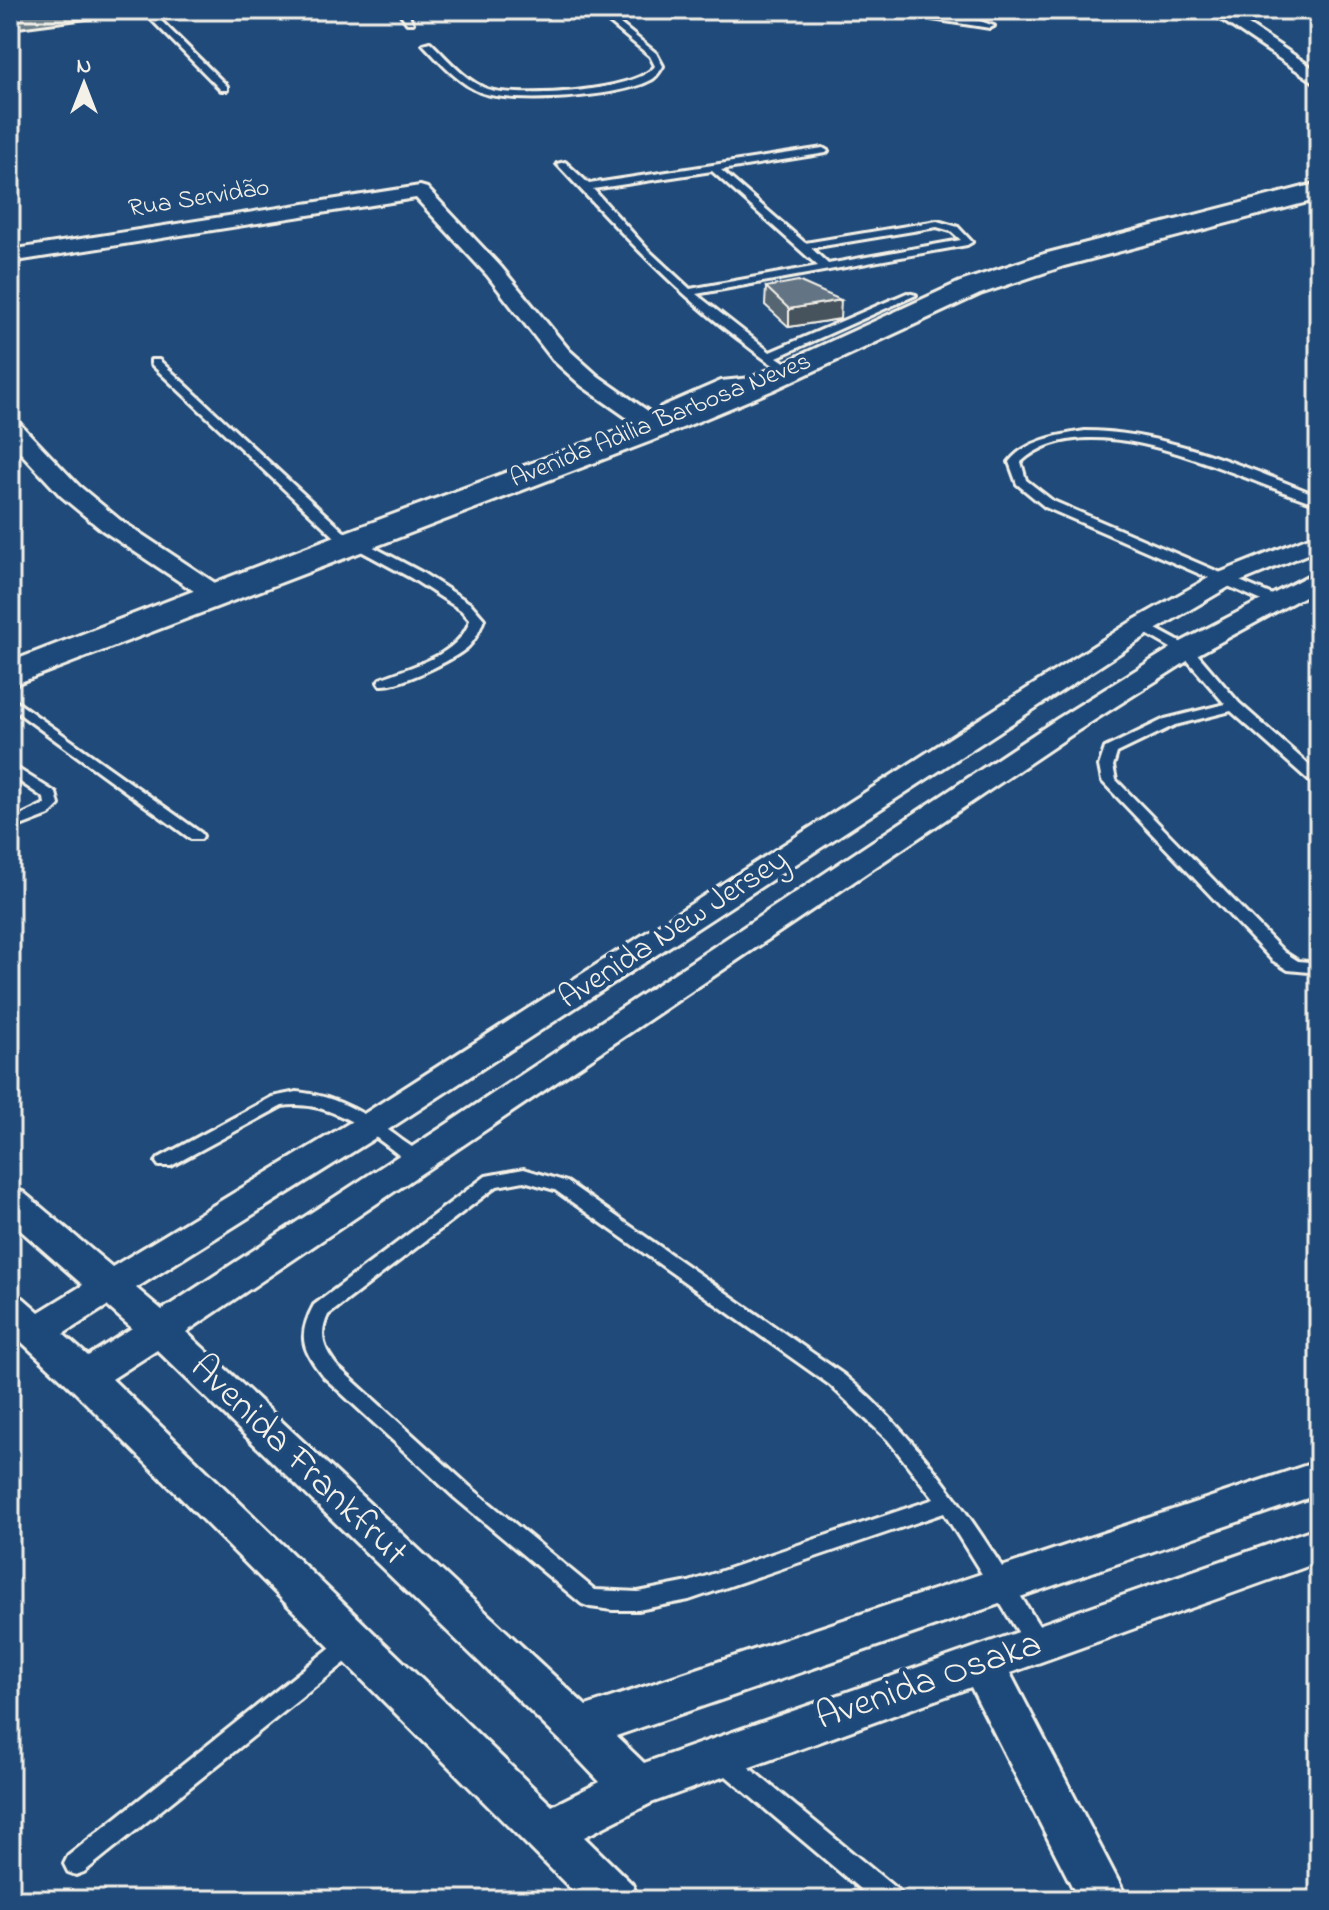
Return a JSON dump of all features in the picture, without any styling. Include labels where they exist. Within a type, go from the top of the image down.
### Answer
[{"type":"main road","points":[[10,21],[94,10]]},
{"type":"street","points":[[1215,10],[1319,80]]},
{"type":"street","name":"Rua Servidão","points":[[10,256],[413,191],[426,194],[494,271],[561,355],[644,428]]},
{"type":"street","name":"Avenida Adilia Barbosa Neves","points":[[10,675],[644,428],[970,288],[1011,274],[1319,191]]},
{"type":"street","points":[[10,427],[70,491],[111,525],[215,594]]},
{"type":"street","name":"Avenida New Jersey","points":[[23,1320],[109,1286],[371,1125],[1143,626],[1223,580],[1319,540]]},
{"type":"street","name":"Avenida New Jersey","points":[[85,1377],[418,1161],[1058,730],[1272,600],[1316,583]]},
{"type":"street","points":[[1078,669],[1123,691]]},
{"type":"street","points":[[1017,710],[1058,730]]},
{"type":"street","name":"Avenida Frankfrut","points":[[10,1201],[160,1330],[636,1787]]},
{"type":"street","points":[[23,1320],[85,1377],[615,1900]]},
{"type":"street","name":"Avenida Osaka","points":[[579,1729],[1319,1477]]},
{"type":"street","name":"Avenida Osaka","points":[[544,1833],[636,1787],[1319,1544]]},
{"type":"street","points":[[983,1666],[1104,1900]]},
{"type":"lane","points":[[146,10],[224,88]]},
{"type":"lane","points":[[402,10],[410,21]]},
{"type":"lane","points":[[427,44],[476,86],[502,94],[602,89],[643,81],[654,74],[659,66],[653,55],[598,10]]},
{"type":"lane","points":[[913,10],[929,17],[969,20],[990,26]]},
{"type":"lane","points":[[589,187],[823,151]]},
{"type":"lane","points":[[562,164],[589,187],[655,262],[774,370],[911,295]]},
{"type":"lane","points":[[714,168],[827,268]]},
{"type":"lane","points":[[689,292],[967,242],[964,236],[948,226],[937,224],[802,247]]},
{"type":"lane","points":[[155,362],[350,542],[375,550],[466,607],[477,619],[470,639],[452,652],[385,682]]},
{"type":"lane","points":[[1272,600],[1049,504],[1021,481],[1015,462],[1030,450],[1057,438],[1079,434],[1114,435],[1166,445],[1319,500]]},
{"type":"lane","points":[[1143,626],[1188,652],[1234,706],[1319,782]]},
{"type":"lane","points":[[10,701],[196,836]]},
{"type":"lane","points":[[1234,706],[1170,722],[1110,751],[1106,766],[1109,781],[1278,956],[1294,966],[1319,968]]},
{"type":"lane","points":[[10,768],[51,796],[52,805],[44,812],[10,826]]},
{"type":"lane","points":[[165,1162],[278,1101],[294,1097],[325,1104],[371,1125],[418,1161]]},
{"type":"lane","points":[[949,1503],[699,1587],[642,1600],[610,1603],[590,1598],[462,1492],[331,1372],[310,1338],[311,1324],[321,1310],[492,1180],[524,1175],[544,1179],[582,1199],[853,1392],[873,1411],[949,1503],[1038,1644]]},
{"type":"lane","points":[[76,1864],[353,1643]]},
{"type":"lane","points":[[720,1757],[891,1900]]},
{"type":"building","points":[[798,281],[841,300],[789,309],[766,287]]},
{"type":"waterway","points":[[10,12],[26,10]]}]
